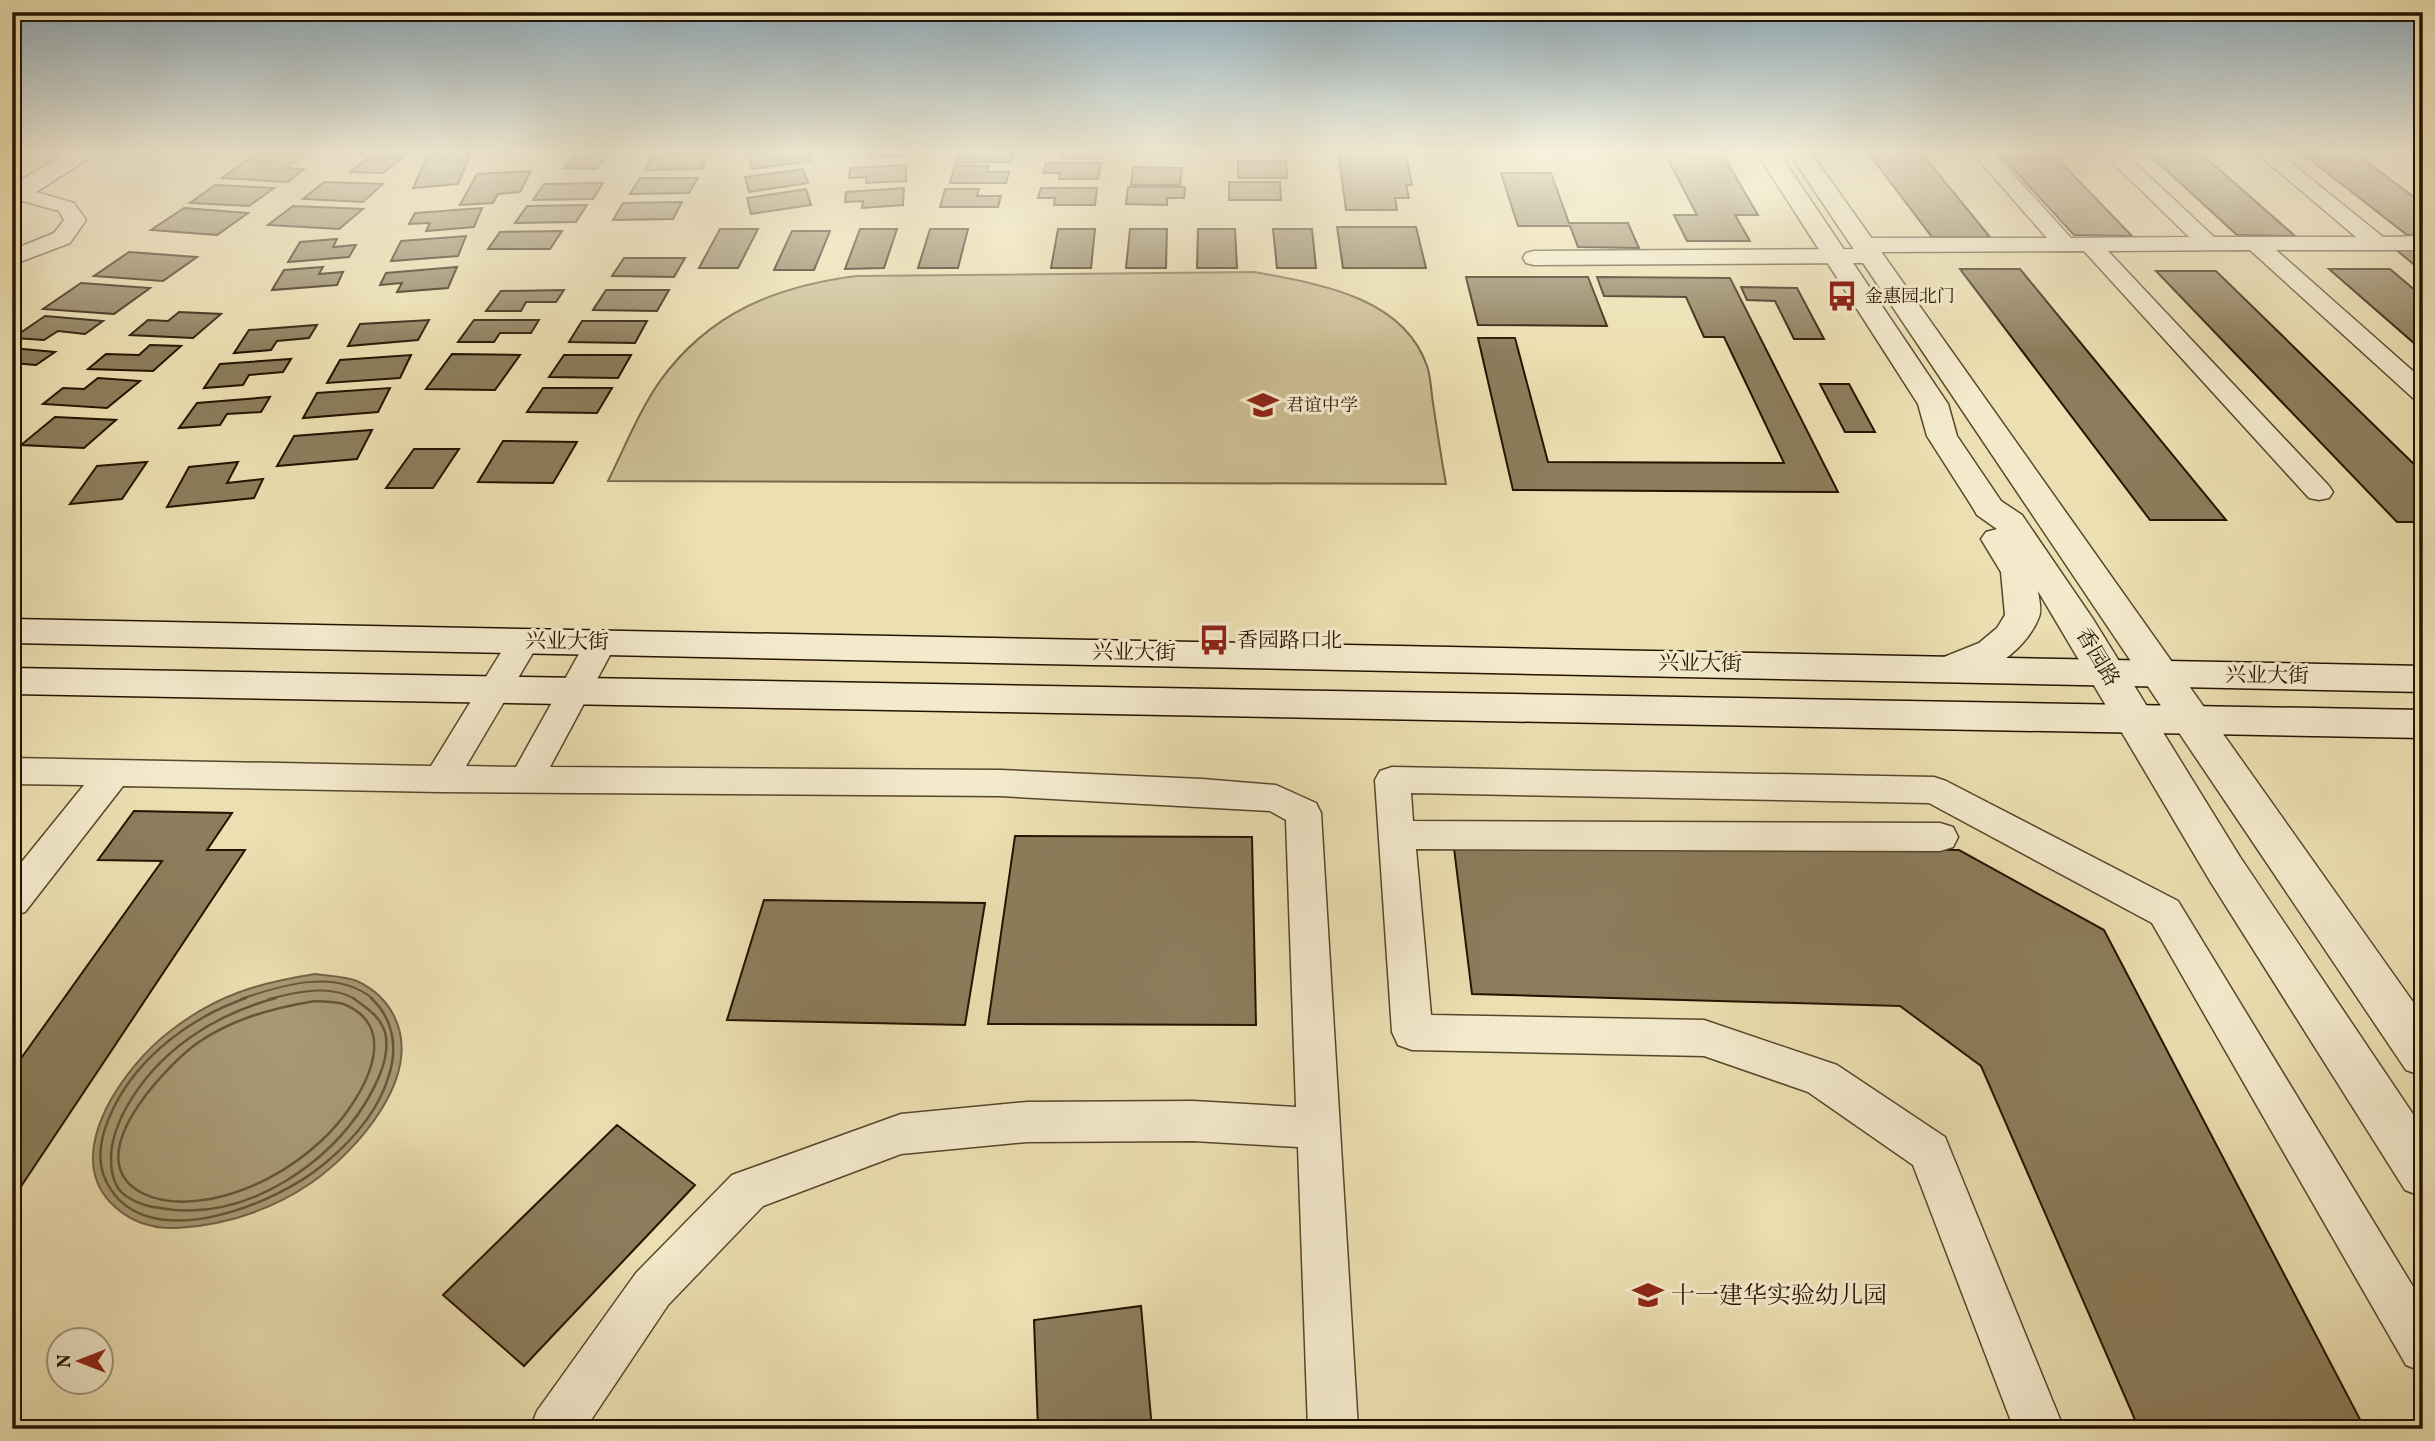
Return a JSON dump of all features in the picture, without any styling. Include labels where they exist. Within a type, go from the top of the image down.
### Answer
[{"type":"main road","name":"香园路","points":[[1810,217],[1933,404],[1942,436],[1989,508],[2010,522],[2106,671],[2225,869],[2423,1173]]},
{"type":"main road","name":"香园路","points":[[1845,217],[2423,1055]]},
{"type":"main road","points":[[1952,668],[1992,652],[2010,637],[2023,615],[2018,572],[1989,524],[1989,508]]},
{"type":"main road","name":"兴业大街","points":[[12,631],[2423,678]]},
{"type":"main road","points":[[12,681],[2423,724]]},
{"type":"street","points":[[12,258],[62,239],[75,220],[73,217]]},
{"type":"street","points":[[2049,217],[2319,492]]},
{"type":"street","points":[[2181,217],[2209,244]]},
{"type":"street","points":[[2345,217],[2377,243]]},
{"type":"street","points":[[2255,243],[2423,394]]},
{"type":"street","points":[[1534,258],[1836,256],[1868,251],[2077,244],[2423,243]]},
{"type":"street","points":[[441,779],[524,640]]},
{"type":"street","points":[[526,779],[601,642]]},
{"type":"street","points":[[12,771],[441,779],[1000,783],[1276,798],[1303,814],[1333,1429]]},
{"type":"street","points":[[12,901],[114,774]]},
{"type":"street","points":[[2039,1429],[1930,1151],[1822,1078],[1704,1038],[1412,1032],[1392,780],[1934,790],[2165,912],[2423,1348]]},
{"type":"street","points":[[1395,835],[1940,837]]},
{"type":"street","points":[[555,1429],[652,1289],[748,1190],[901,1134],[1027,1122],[1193,1121],[1319,1128]]},
{"type":"shaded area","points":[[1255,272],[1305,282],[1355,297],[1399,323],[1415,342],[1427,366],[1446,484],[608,481],[645,405],[679,357],[700,337],[747,307],[799,287],[857,276]]},
{"type":"water","points":[[315,974],[347,978],[363,984],[383,1000],[394,1016],[401,1039],[400,1063],[393,1087],[365,1132],[348,1152],[311,1183],[280,1201],[247,1215],[212,1224],[168,1228],[141,1223],[117,1209],[97,1181],[93,1159],[96,1134],[105,1110],[135,1065],[186,1019],[221,1000],[256,987]]},
{"type":"building","points":[[170,217],[242,217],[217,235],[151,230]]},
{"type":"building","points":[[278,217],[353,217],[339,229],[268,225]]},
{"type":"building","points":[[413,217],[478,217],[474,227],[426,231],[430,223],[409,224]]},
{"type":"building","points":[[519,217],[579,217],[576,222],[515,223]]},
{"type":"building","points":[[615,217],[674,217],[673,219],[613,220]]},
{"type":"building","points":[[1515,217],[1567,217],[1569,223],[1628,223],[1639,248],[1578,247],[1570,226],[1518,226]]},
{"type":"building","points":[[1675,217],[1736,217],[1750,241],[1687,241]]},
{"type":"building","points":[[1917,217],[1974,217],[1990,237],[1932,237]]},
{"type":"building","points":[[2058,217],[2114,217],[2132,236],[2074,235]]},
{"type":"building","points":[[2218,217],[2274,217],[2295,236],[2237,235]]},
{"type":"building","points":[[2384,217],[2423,217],[2423,236],[2407,235]]},
{"type":"building","points":[[1337,227],[1416,227],[1426,268],[1343,268]]},
{"type":"building","points":[[720,229],[758,229],[738,268],[699,268]]},
{"type":"building","points":[[860,229],[897,229],[884,268],[845,269]]},
{"type":"building","points":[[930,229],[968,229],[958,268],[918,268]]},
{"type":"building","points":[[1058,229],[1095,229],[1091,268],[1051,268]]},
{"type":"building","points":[[1130,229],[1167,229],[1166,268],[1126,268]]},
{"type":"building","points":[[1198,229],[1235,229],[1237,268],[1197,268]]},
{"type":"building","points":[[1273,229],[1312,229],[1316,268],[1277,268]]},
{"type":"building","points":[[562,231],[550,249],[488,249],[500,232]]},
{"type":"building","points":[[792,231],[830,231],[814,270],[774,270]]},
{"type":"building","points":[[466,236],[458,256],[391,261],[401,241]]},
{"type":"building","points":[[337,239],[333,247],[356,245],[349,257],[288,262],[300,242]]},
{"type":"building","points":[[2394,248],[2423,248],[2423,272]]},
{"type":"building","points":[[129,252],[197,257],[163,281],[94,276]]},
{"type":"building","points":[[624,258],[685,258],[674,277],[612,276]]},
{"type":"building","points":[[323,267],[319,274],[343,272],[337,285],[272,290],[284,270]]},
{"type":"building","points":[[457,267],[448,288],[397,292],[402,283],[380,285],[386,273]]},
{"type":"building","points":[[1960,269],[2020,269],[2226,520],[2150,520]]},
{"type":"building","points":[[2329,269],[2390,269],[2423,297],[2423,351]]},
{"type":"building","points":[[2156,271],[2216,271],[2423,473],[2423,522],[2397,522]]},
{"type":"building","points":[[1466,277],[1588,277],[1607,326],[1478,325]]},
{"type":"building","points":[[1597,277],[1730,278],[1838,492],[1513,490],[1478,338],[1515,338],[1548,462],[1784,463],[1724,337],[1704,337],[1686,297],[1604,296]]},
{"type":"building","points":[[81,283],[150,288],[114,314],[43,309]]},
{"type":"building","points":[[1741,287],[1797,288],[1824,339],[1794,339],[1775,301],[1747,300]]},
{"type":"building","points":[[564,290],[556,302],[526,302],[521,311],[486,311],[501,291]]},
{"type":"building","points":[[606,290],[669,290],[657,311],[593,310]]},
{"type":"building","points":[[179,312],[221,314],[193,338],[130,335],[148,320],[168,321]]},
{"type":"building","points":[[45,316],[103,321],[85,334],[58,331],[44,340],[13,338]]},
{"type":"building","points":[[429,320],[418,340],[348,346],[360,324]]},
{"type":"building","points":[[474,320],[539,320],[531,333],[500,333],[494,342],[458,342]]},
{"type":"building","points":[[582,321],[647,321],[635,343],[569,342]]},
{"type":"building","points":[[317,325],[309,338],[277,341],[271,350],[234,353],[249,330]]},
{"type":"building","points":[[150,345],[181,346],[153,371],[88,369],[106,354],[139,355]]},
{"type":"building","points":[[12,348],[55,352],[36,365],[12,363]]},
{"type":"building","points":[[452,354],[520,355],[495,390],[426,389]]},
{"type":"building","points":[[411,355],[400,378],[327,383],[340,360]]},
{"type":"building","points":[[564,355],[631,355],[618,378],[549,377]]},
{"type":"building","points":[[291,359],[283,372],[249,375],[243,385],[204,388],[220,364]]},
{"type":"building","points":[[98,378],[140,381],[107,408],[43,404],[63,388],[84,389]]},
{"type":"building","points":[[1820,384],[1849,384],[1875,432],[1845,432]]},
{"type":"building","points":[[390,388],[378,412],[303,418],[317,393]]},
{"type":"building","points":[[543,388],[612,388],[597,413],[527,412]]},
{"type":"building","points":[[270,397],[261,412],[227,414],[220,425],[179,428],[197,403]]},
{"type":"building","points":[[55,417],[116,420],[84,448],[21,445]]},
{"type":"building","points":[[372,430],[357,459],[277,466],[294,436]]},
{"type":"building","points":[[503,441],[577,442],[553,483],[478,482]]},
{"type":"building","points":[[414,449],[459,449],[433,488],[386,488]]},
{"type":"building","points":[[147,462],[122,499],[70,504],[97,466]]},
{"type":"building","points":[[238,462],[227,483],[263,479],[254,498],[167,507],[189,467]]},
{"type":"building","points":[[134,811],[232,813],[207,850],[245,850],[12,1200],[12,1071],[162,861],[98,860]]},
{"type":"building","points":[[1015,836],[1252,837],[1256,1025],[988,1024]]},
{"type":"building","points":[[1454,848],[1959,850],[2104,930],[2365,1429],[2139,1429],[1981,1066],[1900,1006],[1472,994]]},
{"type":"building","points":[[764,900],[985,903],[965,1025],[727,1020]]},
{"type":"building","points":[[617,1125],[695,1185],[524,1366],[443,1295]]},
{"type":"building","points":[[1141,1306],[1152,1429],[1038,1429],[1034,1320]]},
{"type":"place","name":"金惠园北门","points":[[1842,296]]},
{"type":"place","name":"君谊中学","points":[[1263,405]]},
{"type":"place","name":"香园路口北","points":[[1214,640]]},
{"type":"place","name":"十一建华实验幼儿园","points":[[1648,1295]]}]
